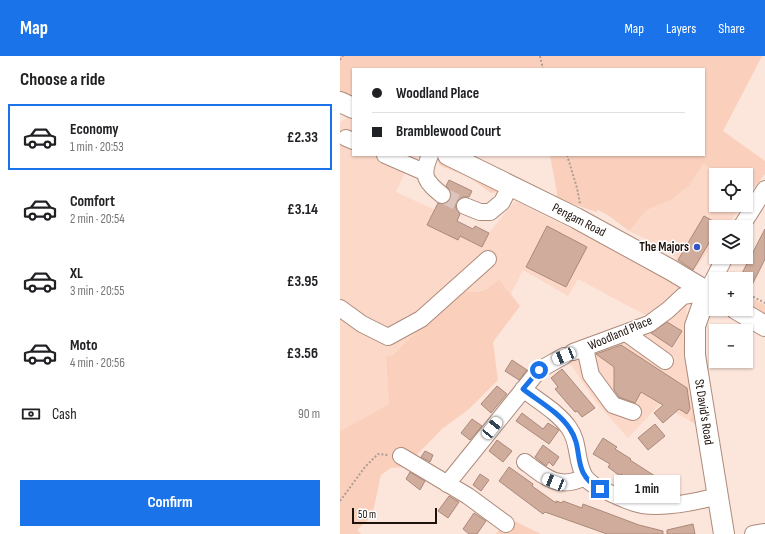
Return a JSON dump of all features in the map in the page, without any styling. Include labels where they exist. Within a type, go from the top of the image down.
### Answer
[{"type":"main road","points":[[340,102],[352,108]]},
{"type":"main road","name":"Pengam Road","points":[[450,156],[576,218],[709,293]]},
{"type":"main road","name":"St David's Road","points":[[709,298],[695,326],[695,355],[724,534]]},
{"type":"main road","points":[[748,316],[765,326]]},
{"type":"street","points":[[387,156],[424,172],[430,185],[442,195]]},
{"type":"street","points":[[424,172],[430,156]]},
{"type":"street","points":[[465,206],[480,212],[490,212],[502,202],[510,186]]},
{"type":"street","points":[[745,220],[765,189]]},
{"type":"street","points":[[340,308],[362,324],[388,337],[421,320],[488,259]]},
{"type":"street","name":"Woodland Place","points":[[447,484],[539,370],[574,352],[649,324],[668,310],[683,296],[709,294]]},
{"type":"street","points":[[626,333],[665,361]]},
{"type":"street","points":[[574,352],[613,405],[633,412]]},
{"type":"street","points":[[523,389],[563,420],[570,428],[576,440],[578,461],[585,477],[591,484],[600,489],[641,504],[664,506],[718,496]]},
{"type":"street","points":[[401,456],[468,496],[506,524]]},
{"type":"street","points":[[525,462],[546,478],[554,482],[577,481],[585,477]]},
{"type":"street","points":[[753,534],[765,532]]},
{"type":"path","points":[[340,60],[343,56]]},
{"type":"path","points":[[540,56],[543,68]]},
{"type":"path","points":[[567,156],[577,188],[580,207]]},
{"type":"path","points":[[753,297],[765,303]]},
{"type":"path","points":[[340,501],[365,467],[378,454],[401,456]]},
{"type":"shaded area","points":[[340,56],[762,56],[723,131],[765,161],[765,174],[753,189],[753,168],[711,168],[703,164],[689,186],[671,200],[647,210],[629,231],[608,215],[598,210],[596,212],[556,198],[557,193],[550,156],[705,156],[705,68],[352,68],[352,99],[340,93]]},
{"type":"shaded area","points":[[347,118],[352,120],[352,156],[413,156],[396,192],[435,210],[460,236],[468,240],[489,233],[515,201],[608,247],[679,287],[679,292],[687,304],[686,325],[692,410],[690,421],[660,404],[628,438],[595,401],[572,366],[567,363],[567,352],[647,316],[578,279],[568,296],[523,270],[511,294],[499,279],[491,289],[472,292],[394,354],[386,357],[389,404],[340,431],[340,122]]},
{"type":"shaded area","points":[[436,160],[497,190],[497,192],[491,193],[469,177],[441,166]]},
{"type":"shaded area","points":[[703,164],[711,168],[709,168],[709,212],[737,212],[731,220],[709,220],[709,250],[694,270],[690,271],[677,262],[675,257],[669,252],[658,250],[650,241],[629,231],[647,210],[671,200],[689,186]]},
{"type":"shaded area","points":[[499,279],[520,306],[493,342],[498,380],[469,409],[442,429],[405,467],[391,468],[381,475],[372,516],[357,530],[361,534],[340,534],[340,431],[389,404],[386,357],[394,354],[459,291],[481,291],[495,284]]},
{"type":"shaded area","points":[[753,299],[765,305],[765,316],[753,308]]},
{"type":"shaded area","points":[[686,325],[700,427],[690,421],[692,410],[683,348]]},
{"type":"shaded area","points":[[508,518],[541,534],[496,534]]},
{"type":"building","points":[[449,180],[472,191],[469,197],[463,197],[456,202],[456,208],[460,214],[457,221],[473,229],[475,226],[489,233],[482,247],[460,236],[458,240],[427,225],[438,203],[445,204],[449,201],[451,192],[446,186]]},
{"type":"building","name":"The Majors","points":[[704,216],[711,220],[709,220],[709,243],[693,270],[678,260]]},
{"type":"building","points":[[547,226],[587,247],[566,287],[526,267]]},
{"type":"building","points":[[765,229],[765,259],[753,283],[753,272],[743,272],[747,264],[753,264],[753,252]]},
{"type":"building","points":[[667,322],[682,331],[672,347],[651,333]]},
{"type":"building","points":[[621,345],[687,388],[690,409],[687,414],[679,409],[663,423],[654,413],[663,405],[641,392],[635,403],[619,397],[614,390],[614,367],[596,354]]},
{"type":"building","points":[[512,360],[527,370],[519,380],[505,371]]},
{"type":"building","points":[[562,369],[595,408],[582,417],[577,411],[575,412],[555,389],[558,387],[551,378]]},
{"type":"building","points":[[497,386],[507,394],[491,413],[481,404]]},
{"type":"building","points":[[522,413],[543,429],[548,423],[559,430],[549,444],[516,421]]},
{"type":"building","points":[[472,419],[482,426],[470,440],[461,433]]},
{"type":"building","points":[[655,424],[665,436],[648,450],[638,438]]},
{"type":"building","points":[[603,438],[617,447],[615,449],[631,459],[630,460],[669,485],[662,495],[654,490],[653,493],[621,474],[620,476],[608,467],[610,464],[593,454]]},
{"type":"building","points":[[497,440],[512,451],[503,462],[489,451]]},
{"type":"building","points":[[543,445],[559,457],[553,466],[549,462],[546,466],[535,457]]},
{"type":"building","points":[[425,451],[433,455],[430,462],[421,457]]},
{"type":"building","points":[[509,467],[556,503],[556,501],[562,503],[563,501],[582,508],[583,504],[639,525],[663,531],[663,534],[607,534],[545,512],[543,514],[499,481]]},
{"type":"building","points":[[410,472],[425,481],[420,490],[406,479]]},
{"type":"building","points":[[480,474],[489,480],[481,491],[473,485]]},
{"type":"building","points":[[449,496],[459,502],[448,518],[438,511]]},
{"type":"building","points":[[474,513],[486,521],[477,534],[469,534],[463,529]]},
{"type":"building","points":[[693,524],[695,534],[667,534],[667,530]]},
{"type":"tunnel","points":[[442,195],[465,206]]},
{"type":"place","name":"The Majors","points":[[697,247]]},
{"type":"route","points":[[539,370],[523,389],[563,420],[570,428],[576,440],[578,461],[585,477],[591,484],[600,489]]}]
